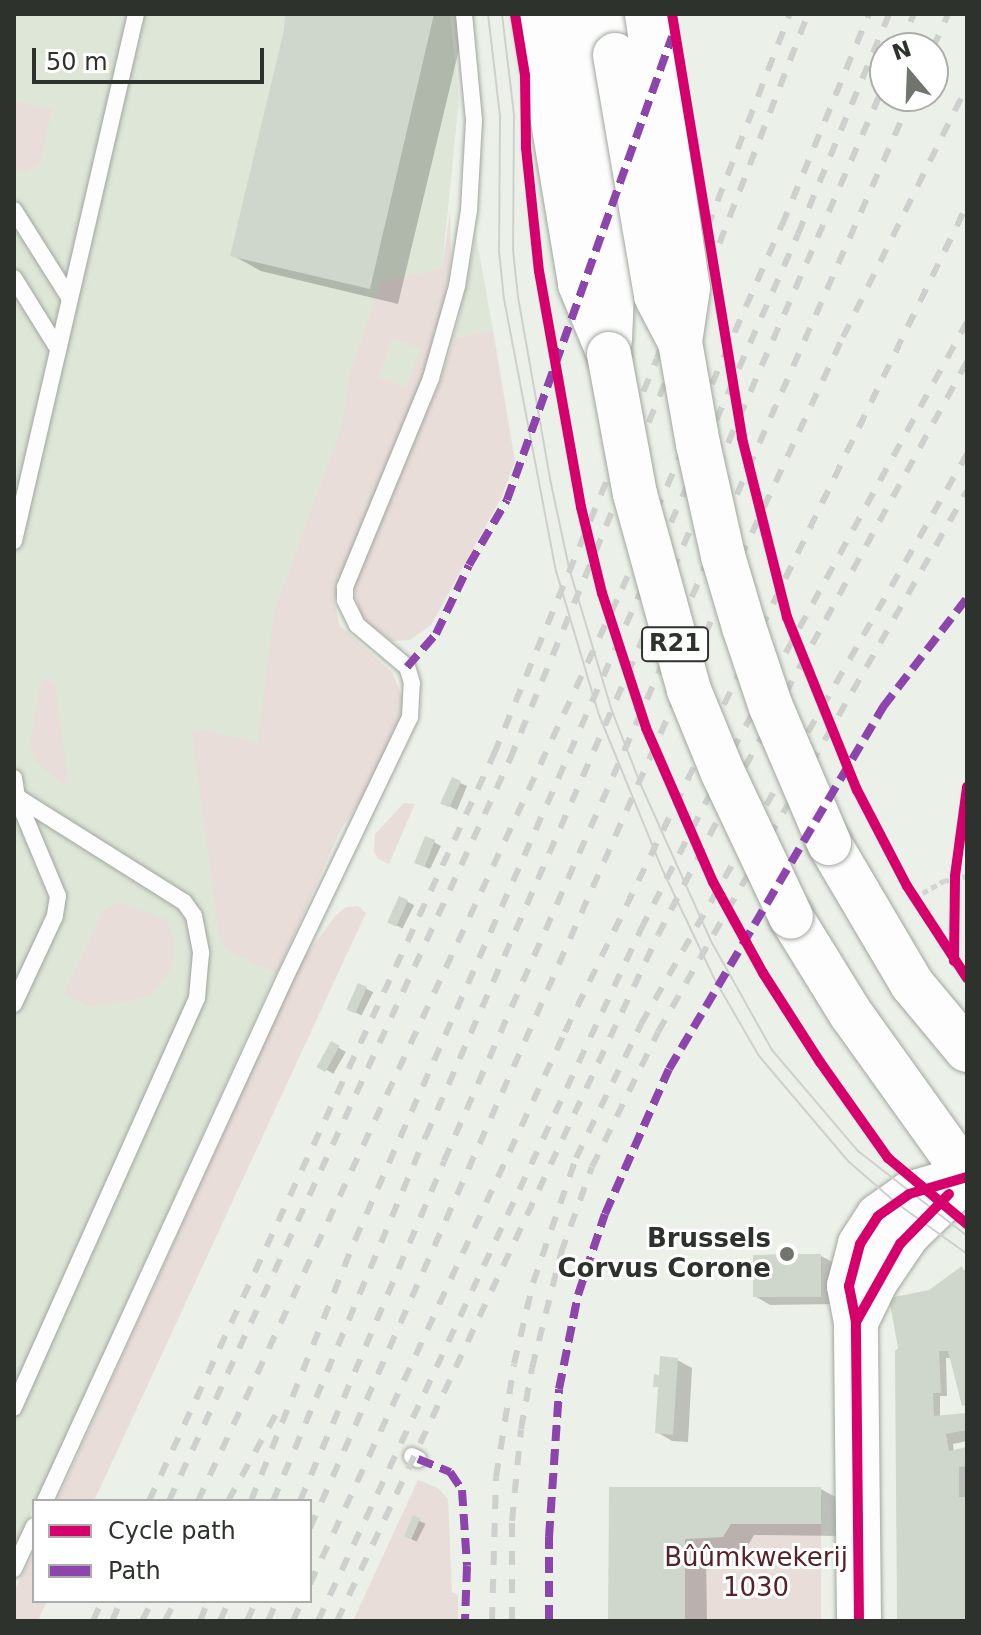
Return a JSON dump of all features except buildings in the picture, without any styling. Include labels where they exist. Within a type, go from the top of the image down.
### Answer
[{"type":"main road","points":[[535,14],[580,284],[609,354]]},
{"type":"main road","name":"R21","points":[[572,14],[613,271],[609,354],[635,494],[689,690],[722,771],[791,917],[851,1014],[967,1176]]},
{"type":"main road","points":[[647,14],[688,288],[680,342]]},
{"type":"main road","name":"R21","points":[[612,35],[656,296],[680,342],[698,444],[740,613],[771,707],[829,843],[872,921],[943,1008],[967,1050]]},
{"type":"main road","points":[[859,1621],[856,1322],[849,1286],[860,1244],[878,1216],[909,1194],[967,1176]]},
{"type":"lane","points":[[14,541],[136,14]]},
{"type":"lane","points":[[46,1499],[278,992],[410,717],[412,683],[407,667],[357,625],[345,600],[345,587],[431,378],[457,286],[469,210],[474,120],[464,14]]},
{"type":"lane","points":[[14,210],[70,299]]},
{"type":"lane","points":[[14,278],[58,349]]},
{"type":"lane","points":[[14,778],[16,796],[58,896],[55,916],[14,1004]]},
{"type":"lane","points":[[14,1408],[192,1010],[201,975],[194,916],[184,902],[16,796]]},
{"type":"lane","points":[[14,1569],[32,1530]]},
{"type":"path","points":[[955,891],[961,876],[956,863]]},
{"type":"path","points":[[914,898],[961,876]]},
{"type":"path","points":[[907,886],[922,911]]},
{"type":"shaded area","points":[[14,14],[450,14],[459,99],[442,268],[422,348],[302,646],[354,800],[38,1499],[32,1499],[32,1511],[14,1551]]},
{"type":"shaded area","points":[[476,235],[493,330],[454,338],[467,283]]},
{"type":"green space","points":[[14,100],[52,109],[39,165],[25,173],[14,170]]},
{"type":"green space","points":[[450,211],[451,261],[437,344],[334,601],[340,626],[392,672],[403,699],[403,714],[366,792],[341,829],[277,973],[228,951],[220,940],[192,733],[202,730],[258,742],[274,613],[342,426],[351,369],[382,282],[442,268]],"holes":[[[392,338],[421,348],[406,387],[379,377]]]},
{"type":"green space","points":[[493,330],[515,461],[502,496],[431,625],[410,640],[392,641],[368,624],[359,611],[354,586],[441,379],[454,338]]},
{"type":"green space","points":[[49,678],[55,684],[68,779],[63,785],[38,763],[30,745],[41,682]]},
{"type":"green space","points":[[404,803],[415,804],[389,864],[378,859],[374,852],[375,834]]},
{"type":"green space","points":[[120,902],[164,919],[169,925],[175,948],[170,971],[151,995],[128,1002],[88,1006],[64,994],[103,911]]},
{"type":"green space","points":[[358,906],[366,913],[95,1499],[58,1499],[301,962],[336,915],[346,907]]},
{"type":"green space","points":[[418,1480],[438,1488],[448,1499],[452,1592],[458,1595],[458,1621],[353,1621]]},
{"type":"green space","name":"Bûûmkwekerij 1030","points":[[731,1524],[821,1524],[821,1621],[685,1621],[685,1539],[723,1537]]},
{"type":"green space","points":[[32,1557],[32,1603],[46,1603],[38,1621],[14,1621],[14,1591]]},
{"type":"tram line","points":[[488,14],[500,116],[499,251],[504,299],[556,571],[599,715],[663,871],[715,980],[759,1056],[848,1161],[895,1202],[967,1254]]},
{"type":"tram line","points":[[502,14],[514,114],[513,250],[518,297],[569,568],[612,711],[640,783],[712,943],[772,1050],[858,1151],[967,1236]]},
{"type":"railway","points":[[150,1499],[494,754],[657,358],[790,14]]},
{"type":"railway","points":[[170,1499],[510,759],[669,374],[808,14]]},
{"type":"railway","points":[[199,1499],[622,589],[782,225],[869,14]]},
{"type":"railway","points":[[252,1499],[355,1240],[798,234],[889,14]]},
{"type":"railway","points":[[907,32],[914,14]]},
{"type":"railway","points":[[940,32],[948,14]]},
{"type":"railway","points":[[312,1523],[693,660],[843,337],[967,86]]},
{"type":"railway","points":[[274,1499],[426,1136],[872,112]]},
{"type":"railway","points":[[301,1499],[444,1161],[905,112]]},
{"type":"railway","points":[[312,1580],[565,1032],[967,205]]},
{"type":"railway","points":[[318,1621],[641,929],[732,751],[967,322]]},
{"type":"railway","points":[[337,1621],[658,935],[745,767],[967,361]]},
{"type":"railway","points":[[492,1621],[496,1477],[514,1364],[533,1283],[576,1158],[641,1024],[967,454]]},
{"type":"railway","points":[[512,1621],[512,1521],[521,1429],[532,1368],[561,1253],[592,1167],[658,1032],[967,491]]},
{"type":"railway","points":[[229,1499],[276,1414]]},
{"type":"railway","points":[[93,1621],[101,1603]]},
{"type":"railway","points":[[112,1621],[120,1603]]},
{"type":"railway","points":[[142,1621],[151,1603]]},
{"type":"railway","points":[[165,1621],[174,1603]]},
{"type":"railway","points":[[200,1621],[207,1603]]},
{"type":"railway","points":[[220,1621],[228,1603]]},
{"type":"railway","points":[[247,1621],[255,1603]]},
{"type":"railway","points":[[268,1621],[276,1603]]},
{"type":"railway","points":[[293,1621],[301,1603]]},
{"type":"marked path","points":[[407,667],[436,634],[469,565],[507,500],[672,36]]},
{"type":"marked path","points":[[549,1621],[549,1537],[559,1389],[578,1295],[605,1214],[669,1069],[883,707],[967,598]]},
{"type":"marked path","points":[[418,1459],[450,1472],[462,1490],[467,1566],[465,1621]]},
{"type":"cycle path","points":[[515,14],[525,75],[526,148],[539,271],[581,507],[602,593],[646,728],[713,882],[763,973],[820,1062],[888,1158],[967,1224]]},
{"type":"cycle path","points":[[672,14],[742,438],[787,617],[857,790],[907,886],[967,978]]},
{"type":"cycle path","points":[[954,961],[955,876],[967,787]]},
{"type":"cycle path","points":[[859,1621],[856,1322],[849,1286],[860,1244],[878,1216],[909,1194],[967,1177]]},
{"type":"cycle path","points":[[856,1322],[900,1244],[949,1194]]},
{"type":"place","name":"Brussels Corvus Corone","points":[[787,1254]]}]
